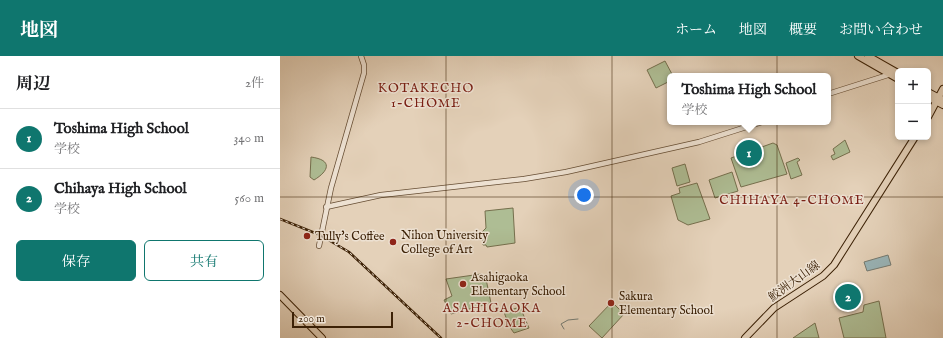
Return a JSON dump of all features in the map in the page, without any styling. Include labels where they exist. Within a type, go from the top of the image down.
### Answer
[{"type":"main road","points":[[858,56],[895,77]]},
{"type":"main road","points":[[868,56],[895,72]]},
{"type":"main road","points":[[931,112],[939,100],[943,88]]},
{"type":"main road","points":[[939,100],[943,105]]},
{"type":"main road","name":"鮫洲大山線","points":[[745,338],[779,305],[822,276],[834,265],[913,140]]},
{"type":"main road","points":[[280,295],[322,338]]},
{"type":"street","points":[[319,246],[326,207],[364,73],[364,65],[361,56]]},
{"type":"street","points":[[831,93],[895,73]]},
{"type":"street","points":[[326,207],[381,195],[524,179],[566,172],[699,142],[753,125]]},
{"type":"green space","points":[[665,61],[671,73],[667,73],[667,82],[656,88],[647,70]]},
{"type":"green space","points":[[845,140],[850,152],[833,160],[831,156],[835,154],[833,149]]},
{"type":"green space","points":[[773,143],[777,145],[787,174],[741,187],[731,158]]},
{"type":"green space","points":[[311,157],[318,158],[326,163],[323,173],[314,180],[310,177]]},
{"type":"green space","points":[[798,158],[800,160],[797,162],[802,175],[791,179],[786,163]]},
{"type":"green space","points":[[685,164],[690,182],[677,186],[672,168]]},
{"type":"green space","points":[[732,172],[738,191],[715,198],[709,180]]},
{"type":"green space","points":[[697,183],[710,219],[688,225],[678,220],[671,196],[680,193],[679,188]]},
{"type":"green space","points":[[513,208],[515,243],[487,247],[486,245],[483,245],[482,232],[486,228],[485,211]]},
{"type":"green space","points":[[481,274],[486,279],[491,303],[451,314],[444,300],[452,296],[446,279]]},
{"type":"green space","points":[[879,301],[886,338],[844,338],[839,318],[863,312],[864,305]]},
{"type":"green space","points":[[612,302],[624,314],[602,338],[589,326]]},
{"type":"green space","points":[[520,307],[529,328],[514,333],[509,326],[504,312]]},
{"type":"green space","points":[[815,323],[819,338],[793,338]]},
{"type":"water","points":[[888,255],[891,265],[867,271],[864,262]]},
{"type":"waterway","points":[[564,329],[561,324],[568,320],[578,319]]},
{"type":"railway","points":[[280,219],[320,235],[349,252],[441,338]]},
{"type":"place","name":"Toshima High School","points":[[749,153]]},
{"type":"place","name":"Tully's Coffee","points":[[307,236]]},
{"type":"place","name":"Nihon University College of Art","points":[[393,242]]},
{"type":"place","name":"Asahigaoka Elementary School","points":[[463,284]]},
{"type":"place","name":"Chihaya High School","points":[[848,297]]},
{"type":"place","name":"Sakura Elementary School","points":[[611,303]]},
{"type":"district","name":"KOTAKECHO 1-CHOME","points":[[426,94]]},
{"type":"district","name":"CHIHAYA 4-CHOME","points":[[792,199]]},
{"type":"district","name":"ASAHIGAOKA 2-CHOME","points":[[492,314]]}]
